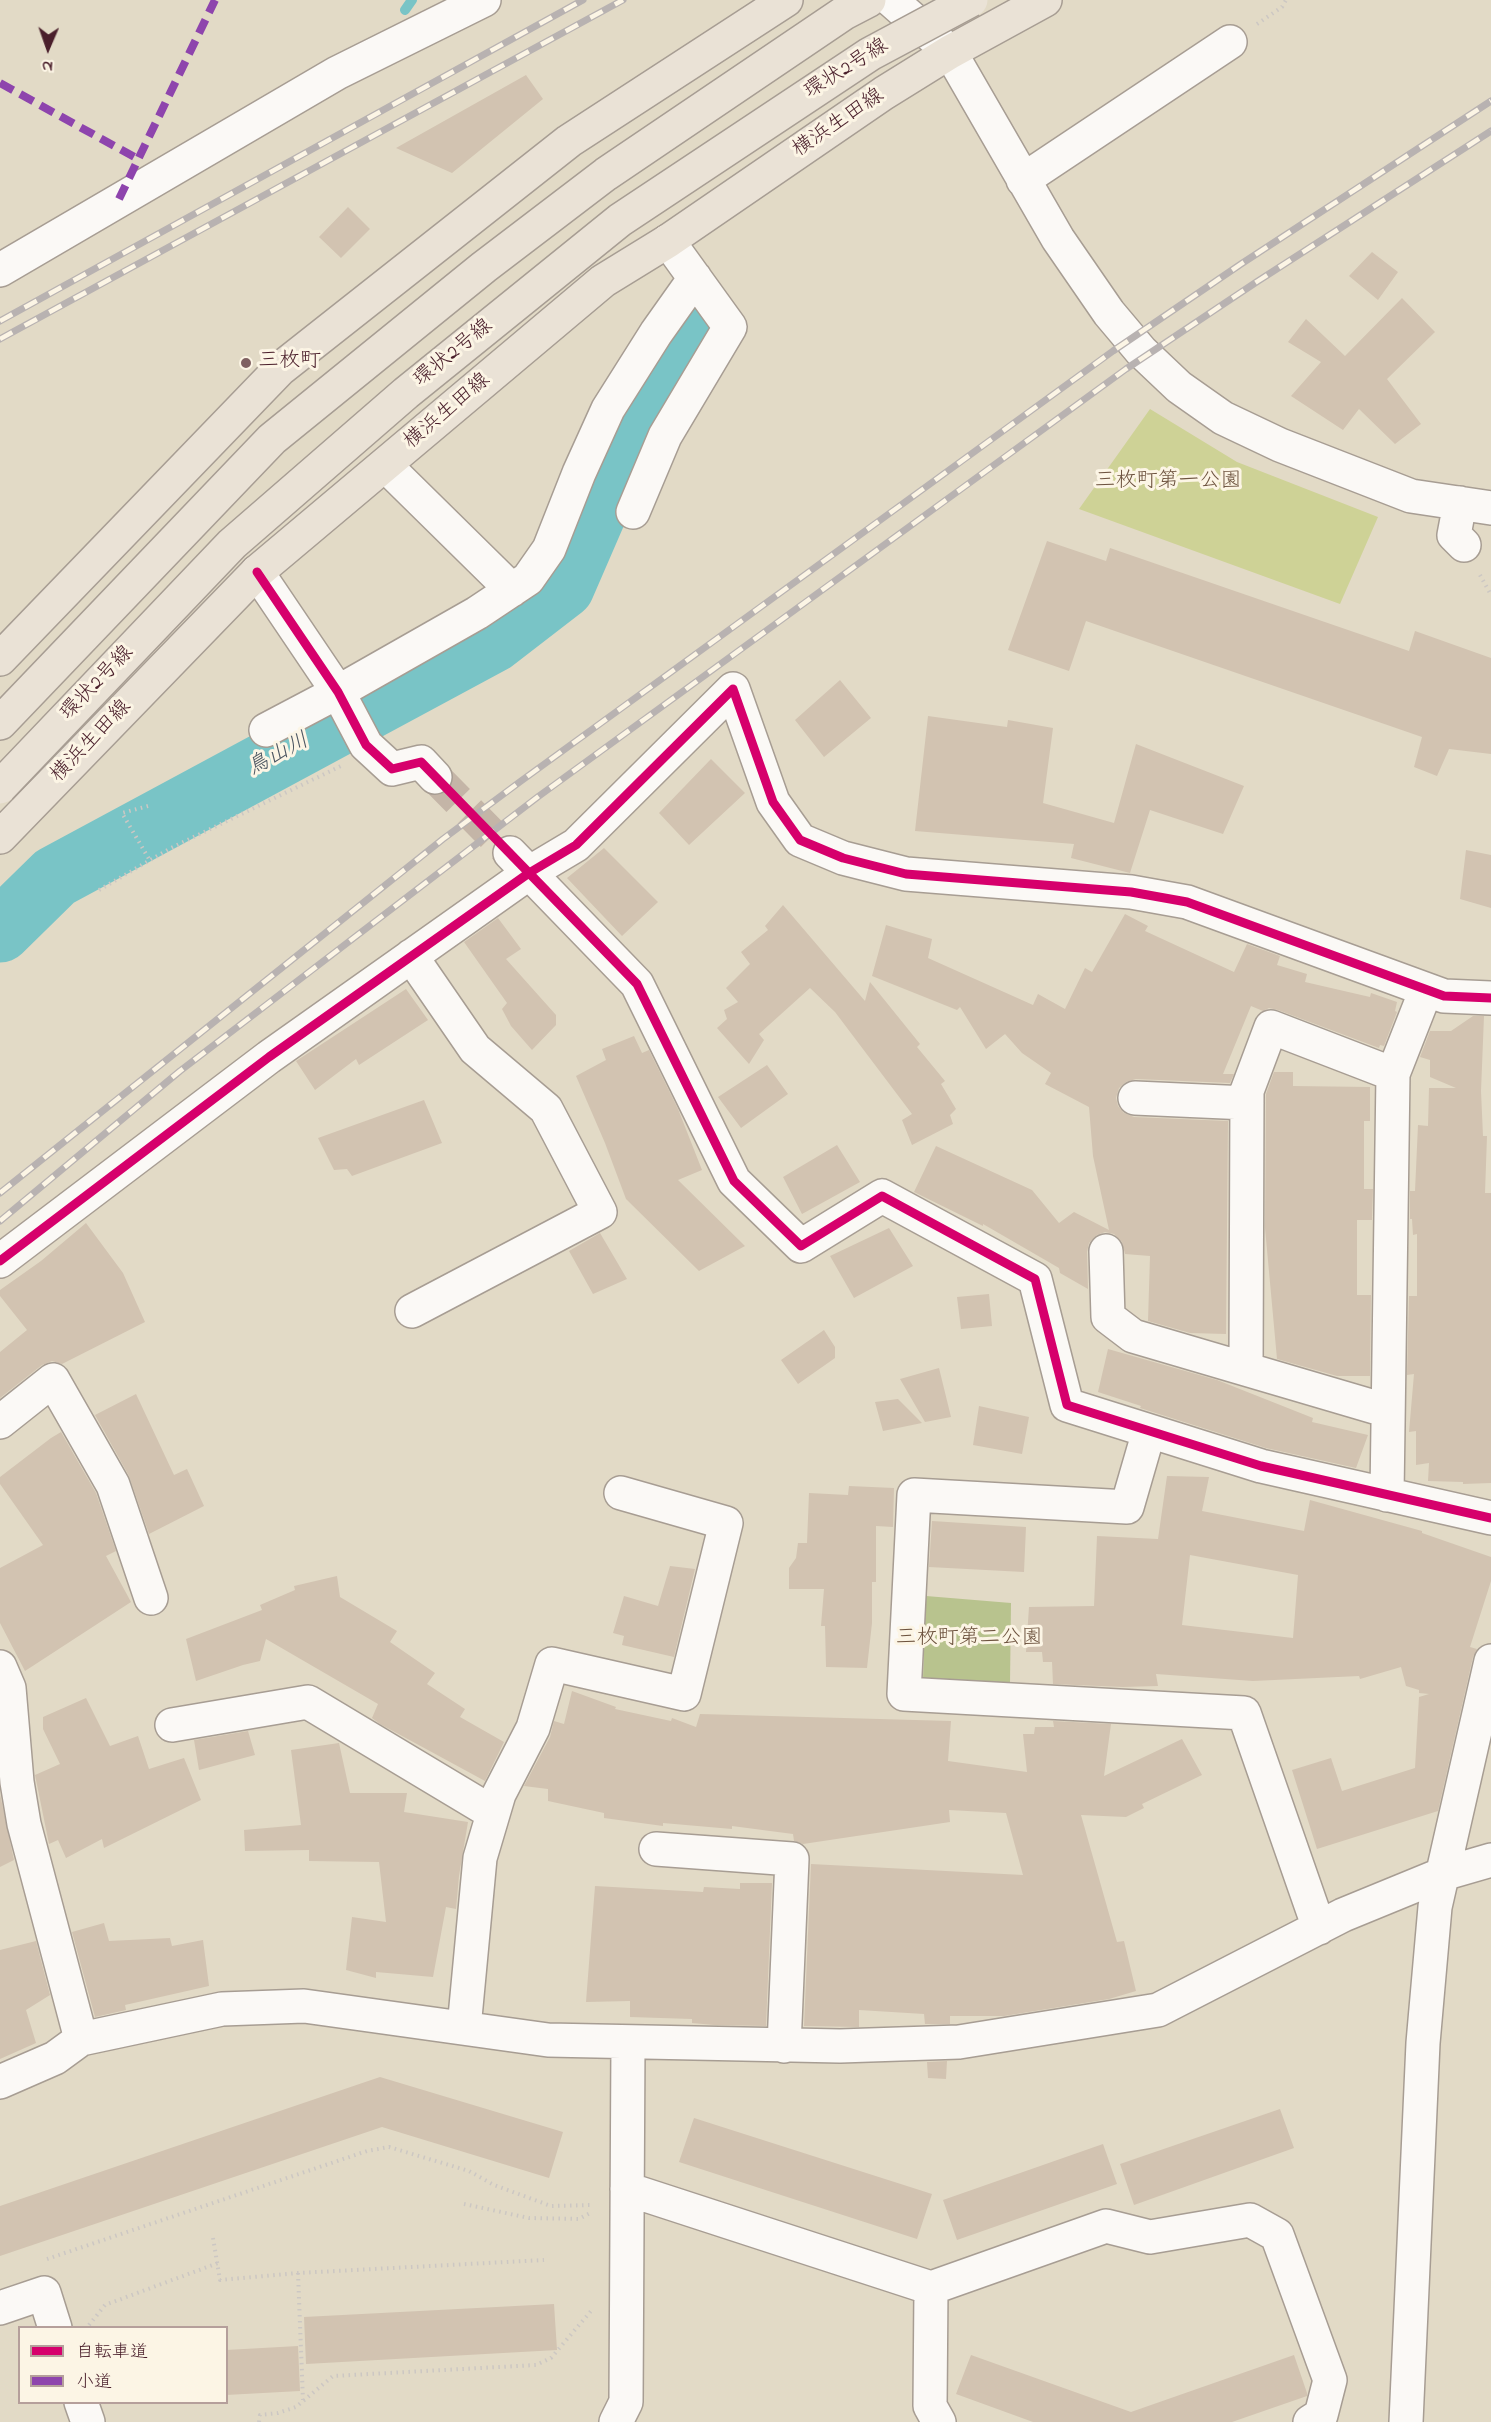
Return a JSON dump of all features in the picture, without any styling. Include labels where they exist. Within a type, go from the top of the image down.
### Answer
[{"type":"main road","points":[[0,659],[280,369],[569,141],[786,0]]},
{"type":"main road","name":"環状2号線","points":[[0,723],[272,439],[484,267],[606,174],[844,13],[870,0]]},
{"type":"main road","points":[[931,0],[950,52]]},
{"type":"main road","name":"環状2号線","points":[[0,787],[232,544],[415,385],[620,220],[870,54],[970,0]]},
{"type":"main road","name":"横浜生田線","points":[[0,837],[257,572],[603,281],[669,241],[884,93],[950,52],[1045,0]]},
{"type":"street","points":[[0,270],[337,73],[484,0]]},
{"type":"street","points":[[891,0],[950,52],[1058,239],[1108,313],[1141,351],[1179,387],[1223,418],[1280,445],[1411,496],[1475,506],[1454,535],[1464,545]]},
{"type":"street","points":[[1023,180],[1230,42]]},
{"type":"street","points":[[633,512],[665,436],[730,327],[669,241]]},
{"type":"street","points":[[266,730],[477,613],[528,579],[549,549],[579,473],[608,409],[656,333],[695,278]]},
{"type":"street","points":[[385,465],[512,590]]},
{"type":"street","points":[[257,572],[338,692],[369,748],[392,769],[420,762],[435,777]]},
{"type":"street","points":[[0,1261],[269,1057],[411,956],[520,863],[576,845],[733,689],[773,802],[800,840],[843,858],[906,874],[1131,892],[1187,902],[1444,996],[1491,998]]},
{"type":"street","points":[[520,863],[637,984],[734,1181],[801,1246],[882,1196],[1035,1279],[1067,1405],[1261,1466],[1491,1518]]},
{"type":"street","points":[[411,956],[475,1049],[546,1110],[600,1212],[412,1311]]},
{"type":"street","points":[[1387,1495],[1393,1074],[1426,990]]},
{"type":"street","points":[[1246,1369],[1247,1091],[1271,1027],[1393,1074]]},
{"type":"street","points":[[1136,1098],[1247,1103]]},
{"type":"street","points":[[1106,1251],[1108,1317],[1133,1336],[1388,1411]]},
{"type":"street","points":[[0,1422],[53,1380],[112,1485],[151,1598]]},
{"type":"street","points":[[1149,1431],[1127,1507],[914,1495],[904,1694],[1244,1713],[1319,1928]]},
{"type":"street","points":[[464,2028],[480,1858],[499,1794],[533,1728],[552,1664],[684,1694],[726,1523],[621,1493]]},
{"type":"street","points":[[1407,2422],[1423,2043],[1435,1907],[1491,1662]]},
{"type":"street","points":[[0,1667],[9,1689],[10,1800],[24,1824],[81,2039]]},
{"type":"street","points":[[172,1725],[308,1702],[493,1814]]},
{"type":"street","points":[[656,1849],[792,1859],[784,2046]]},
{"type":"street","points":[[0,2082],[55,2058],[81,2039],[222,2009],[304,2006],[548,2040],[784,2046],[959,2043],[1158,2010],[1343,1915],[1443,1874],[1491,1860]]},
{"type":"street","points":[[616,2422],[626,2402],[628,2043]]},
{"type":"street","points":[[627,2189],[931,2288],[1107,2226],[1150,2237],[1250,2220],[1277,2235],[1330,2380],[1321,2415],[1310,2422]]},
{"type":"street","points":[[931,2288],[930,2406],[939,2422]]},
{"type":"street","points":[[0,2308],[44,2293],[54,2326]]},
{"type":"street","points":[[81,2404],[88,2422]]},
{"type":"path","points":[[99,890],[171,848],[369,748]]},
{"type":"path","points":[[148,806],[122,813],[148,859]]},
{"type":"path","points":[[44,2260],[367,2151],[389,2147],[469,2171],[494,2185],[551,2206],[597,2207],[579,2219],[538,2218],[464,2204]]},
{"type":"path","points":[[213,2238],[220,2280],[298,2273],[544,2260]]},
{"type":"path","points":[[89,2326],[105,2305],[218,2264]]},
{"type":"path","points":[[298,2273],[303,2401]]},
{"type":"path","points":[[260,2422],[260,2415],[278,2413],[296,2407],[333,2376],[536,2365],[551,2358],[558,2351],[591,2312],[592,2301]]},
{"type":"green space","name":"三枚町第一公園","points":[[1150,409],[1237,462],[1378,517],[1340,604],[1079,509]]},
{"type":"green space","name":"三枚町第二公園","points":[[926,1596],[1011,1603],[1010,1683],[923,1679]]},
{"type":"building","points":[[526,75],[543,99],[452,173],[396,148]]},
{"type":"building","points":[[348,207],[370,229],[341,258],[319,237]]},
{"type":"building","points":[[1372,252],[1398,272],[1378,300],[1349,276]]},
{"type":"building","points":[[1402,298],[1435,332],[1387,379],[1421,424],[1395,444],[1359,409],[1343,430],[1291,396],[1321,362],[1288,342],[1306,319],[1345,356]]},
{"type":"building","points":[[1047,541],[1106,561],[1110,548],[1409,651],[1415,631],[1491,658],[1491,754],[1449,749],[1437,776],[1414,767],[1422,737],[1086,621],[1069,671],[1008,650]]},
{"type":"building","points":[[840,680],[871,718],[824,757],[795,720]]},
{"type":"building","points":[[928,716],[1007,727],[1008,720],[1053,728],[1043,803],[1114,823],[1136,744],[1244,786],[1223,834],[1150,810],[1130,873],[1071,858],[1074,844],[915,831]]},
{"type":"building","points":[[711,759],[745,793],[689,845],[659,813]]},
{"type":"building","points":[[604,848],[658,902],[622,936],[567,878]]},
{"type":"building","points":[[1466,850],[1491,855],[1491,908],[1460,899]]},
{"type":"building","points":[[783,905],[865,1001],[870,982],[920,1044],[917,1047],[945,1081],[941,1084],[956,1109],[950,1115],[953,1124],[912,1145],[902,1120],[912,1114],[835,1012],[810,988],[759,1034],[764,1040],[749,1064],[717,1028],[727,1019],[724,1010],[738,1002],[726,988],[750,964],[741,952],[768,930],[765,926]]},
{"type":"building","points":[[1125,914],[1148,926],[1145,931],[1234,972],[1247,944],[1280,956],[1277,965],[1307,974],[1305,982],[1370,997],[1371,993],[1397,1002],[1395,1011],[1397,1012],[1384,1046],[1380,1045],[1379,1048],[1278,1010],[1269,1008],[1263,1011],[1251,1006],[1223,1074],[1234,1074],[1230,1083],[1136,1079],[1126,1082],[1119,1088],[1116,1098],[1118,1106],[1124,1113],[1134,1117],[1228,1121],[1226,1334],[1190,1333],[1148,1321],[1150,1256],[1125,1254],[1122,1242],[1114,1234],[1105,1232],[1097,1235],[1089,1243],[1087,1252],[1088,1289],[1060,1273],[1059,1268],[983,1224],[983,1226],[914,1192],[936,1146],[1032,1190],[1059,1223],[1074,1212],[1109,1230],[1093,1156],[1089,1107],[1045,1084],[1051,1073],[1022,1053],[1005,1034],[986,1049],[960,1007],[957,1010],[872,976],[886,925],[932,939],[928,958],[1033,1005],[1038,994],[1065,1009],[1085,968],[1092,972]]},
{"type":"building","points":[[498,918],[521,949],[506,959],[556,1015],[556,1025],[532,1050],[511,1026],[502,1009],[507,1003],[464,942]]},
{"type":"building","points":[[406,989],[428,1020],[359,1065],[356,1059],[315,1090],[296,1061]]},
{"type":"building","points":[[1473,1016],[1484,1016],[1481,1091],[1483,1136],[1487,1136],[1485,1193],[1491,1193],[1491,1483],[1463,1484],[1463,1482],[1428,1481],[1429,1463],[1416,1465],[1416,1431],[1409,1432],[1414,1374],[1407,1375],[1409,1296],[1417,1296],[1417,1234],[1413,1235],[1412,1219],[1410,1219],[1410,1191],[1415,1191],[1418,1125],[1428,1126],[1429,1088],[1456,1088],[1430,1077],[1430,1060],[1420,1057],[1430,1031],[1451,1031]]},
{"type":"building","points":[[634,1036],[642,1053],[649,1050],[678,1109],[702,1170],[678,1180],[745,1246],[699,1271],[626,1199],[576,1076],[606,1060],[602,1049]]},
{"type":"building","points":[[767,1065],[788,1094],[741,1128],[718,1097]]},
{"type":"building","points":[[1274,1072],[1293,1072],[1293,1086],[1370,1087],[1370,1121],[1364,1121],[1364,1189],[1373,1189],[1372,1220],[1357,1220],[1357,1295],[1371,1295],[1370,1376],[1337,1376],[1277,1359],[1265,1228],[1266,1094]]},
{"type":"building","points":[[424,1100],[442,1143],[352,1176],[347,1169],[334,1170],[318,1138]]},
{"type":"building","points":[[837,1145],[860,1182],[802,1214],[783,1177]]},
{"type":"building","points":[[86,1223],[123,1273],[145,1322],[62,1364],[52,1361],[42,1365],[0,1398],[0,1352],[27,1330],[0,1296],[0,1290],[41,1261]]},
{"type":"building","points":[[889,1228],[913,1266],[854,1298],[830,1256]]},
{"type":"building","points":[[600,1233],[627,1279],[593,1294],[569,1251]]},
{"type":"building","points":[[989,1294],[992,1326],[961,1329],[957,1297]]},
{"type":"building","points":[[824,1330],[835,1347],[835,1358],[798,1384],[781,1360]]},
{"type":"building","points":[[1108,1349],[1217,1380],[1313,1418],[1312,1422],[1368,1435],[1356,1468],[1266,1448],[1140,1408],[1141,1406],[1098,1392]]},
{"type":"building","points":[[939,1368],[951,1417],[925,1422],[900,1379]]},
{"type":"building","points":[[136,1394],[174,1475],[187,1469],[204,1506],[149,1534],[129,1476],[95,1415]]},
{"type":"building","points":[[898,1399],[922,1423],[883,1431],[875,1402]]},
{"type":"building","points":[[979,1406],[1029,1417],[1022,1454],[973,1445]]},
{"type":"building","points":[[61,1432],[96,1493],[116,1551],[106,1556],[131,1602],[25,1671],[0,1623],[0,1568],[43,1545],[0,1484],[0,1477]]},
{"type":"building","points":[[1167,1476],[1209,1477],[1202,1511],[1304,1531],[1310,1500],[1422,1531],[1422,1533],[1491,1557],[1491,1581],[1470,1647],[1477,1649],[1473,1657],[1438,1811],[1317,1849],[1292,1770],[1331,1758],[1342,1791],[1415,1768],[1419,1697],[1429,1694],[1419,1693],[1419,1690],[1406,1686],[1401,1667],[1360,1679],[1359,1676],[1253,1681],[1156,1674],[1158,1686],[1053,1684],[1052,1662],[1043,1662],[1042,1652],[1026,1652],[1029,1607],[1094,1606],[1097,1536],[1158,1539]],"holes":[[[1190,1555],[1298,1575],[1293,1638],[1182,1625]]]},
{"type":"building","points":[[849,1486],[894,1488],[893,1527],[876,1526],[876,1582],[872,1582],[872,1623],[867,1668],[826,1667],[825,1626],[821,1626],[824,1589],[789,1589],[789,1568],[796,1558],[798,1543],[807,1543],[809,1493],[848,1495]]},
{"type":"building","points":[[932,1521],[1026,1527],[1024,1572],[929,1567]]},
{"type":"building","points":[[670,1566],[695,1569],[674,1657],[622,1645],[624,1636],[613,1633],[624,1596],[658,1606]]},
{"type":"building","points":[[337,1576],[340,1597],[397,1631],[390,1642],[435,1673],[427,1684],[465,1709],[460,1717],[504,1742],[485,1781],[380,1724],[372,1718],[378,1704],[266,1639],[260,1661],[196,1681],[186,1639],[262,1610],[260,1605],[295,1590],[294,1586]]},
{"type":"building","points":[[572,1691],[616,1707],[615,1709],[671,1721],[672,1718],[696,1727],[700,1714],[951,1721],[948,1761],[1027,1772],[1023,1734],[1034,1734],[1035,1727],[1054,1727],[1053,1721],[1111,1724],[1104,1776],[1182,1739],[1202,1775],[1142,1804],[1144,1808],[1126,1817],[1081,1815],[1117,1942],[1124,1941],[1136,1991],[1109,1999],[1004,2016],[950,2016],[950,2024],[925,2024],[924,2014],[859,2010],[859,2027],[804,2026],[811,1864],[1023,1875],[1006,1813],[949,1810],[950,1822],[803,1844],[794,1841],[793,1834],[732,1826],[732,1829],[663,1823],[663,1826],[604,1818],[604,1813],[548,1801],[548,1789],[524,1786],[550,1737],[554,1721],[564,1724]]},
{"type":"building","points":[[86,1698],[110,1746],[138,1736],[149,1769],[184,1758],[201,1800],[104,1848],[102,1839],[66,1858],[58,1840],[49,1844],[35,1775],[60,1764],[43,1729],[43,1717]]},
{"type":"building","points":[[248,1731],[255,1755],[199,1770],[194,1740]]},
{"type":"building","points":[[339,1743],[350,1793],[407,1793],[404,1812],[468,1822],[456,1909],[446,1907],[433,1977],[376,1972],[376,1978],[346,1970],[352,1917],[386,1922],[379,1862],[309,1861],[309,1850],[245,1851],[244,1830],[301,1825],[291,1750]]},
{"type":"building","points":[[0,1794],[14,1860],[0,1867]]},
{"type":"building","points":[[740,1883],[772,1883],[766,2026],[714,2025],[692,2023],[692,2019],[630,2017],[630,2001],[586,2002],[595,1886],[703,1892],[704,1887],[740,1889]]},
{"type":"building","points":[[104,1923],[109,1941],[170,1938],[172,1946],[203,1940],[209,1986],[125,2005],[126,2010],[95,2017],[72,1932]]},
{"type":"building","points":[[36,1941],[50,1995],[26,2010],[36,2043],[0,2059],[0,1950]]},
{"type":"building","points":[[947,2061],[946,2079],[928,2078],[927,2062]]},
{"type":"building","points":[[380,2077],[563,2132],[549,2178],[382,2127],[0,2256],[0,2206]]},
{"type":"building","points":[[1280,2109],[1294,2148],[1134,2205],[1120,2164]]},
{"type":"building","points":[[694,2118],[932,2194],[917,2239],[679,2162]]},
{"type":"building","points":[[1103,2144],[1117,2184],[957,2240],[943,2200]]},
{"type":"building","points":[[554,2304],[557,2350],[306,2364],[304,2317]]},
{"type":"building","points":[[298,2346],[300,2391],[228,2395],[228,2350]]},
{"type":"building","points":[[971,2355],[1131,2412],[1294,2355],[1307,2396],[1232,2422],[1033,2422],[956,2394]]},
{"type":"waterway","points":[[405,10],[412,0]]},
{"type":"waterway","name":"鳥山川","points":[[0,931],[55,877],[493,641],[563,587],[628,437],[699,323]]},
{"type":"tunnel","points":[[435,777],[510,853]]},
{"type":"railway","points":[[0,321],[583,0]]},
{"type":"railway","points":[[0,339],[623,0]]},
{"type":"railway","points":[[0,1193],[443,839],[521,781],[1113,351],[1241,264],[1491,101]]},
{"type":"railway","points":[[0,1221],[180,1071],[539,796],[1126,369],[1491,131]]},
{"type":"marked path","points":[[119,199],[215,0]]},
{"type":"marked path","points":[[0,83],[138,159]]},
{"type":"cycle path","points":[[257,572],[338,692],[366,745],[392,769],[421,762],[637,984],[734,1181],[801,1246],[882,1196],[1035,1279],[1067,1405],[1261,1466],[1491,1518]]},
{"type":"cycle path","points":[[0,1261],[269,1057],[529,873],[576,845],[733,689],[773,802],[800,840],[843,858],[906,874],[1131,892],[1187,902],[1444,996],[1491,998]]},
{"type":"place","name":"三枚町","points":[[246,363]]}]
